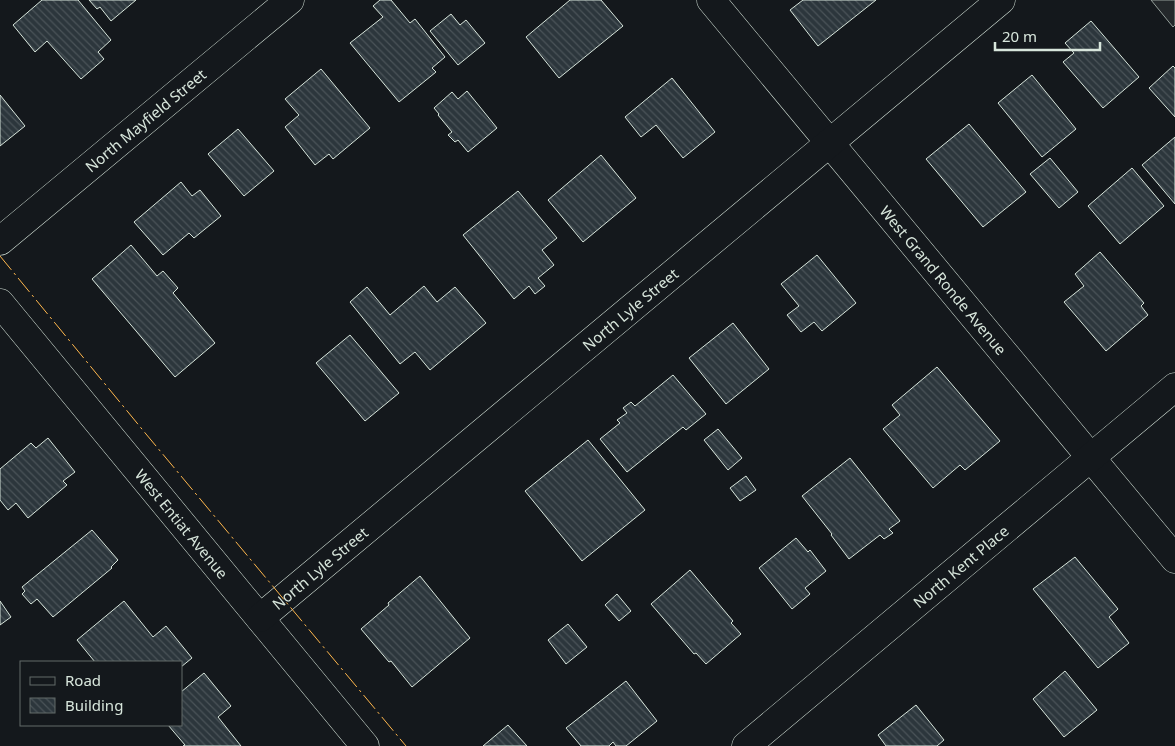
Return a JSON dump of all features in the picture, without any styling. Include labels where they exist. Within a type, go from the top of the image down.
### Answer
[{"type":"street","name":"North Mayfield Street","points":[[0,241],[290,0]]},
{"type":"street","name":"West Grand Ronde Avenue","points":[[711,0],[1175,559]]},
{"type":"street","name":"North Lyle Street","points":[[260,618],[1001,0]]},
{"type":"street","name":"West Entiat Avenue","points":[[0,303],[365,746]]},
{"type":"street","name":"North Kent Place","points":[[746,746],[1175,387]]},
{"type":"shaded area","points":[[1151,0],[1175,0],[1175,25],[1173,27]]},
{"type":"building","points":[[42,0],[78,0],[111,40],[98,52],[104,59],[81,79],[47,41],[35,52],[13,25]]},
{"type":"building","points":[[89,0],[136,0],[111,21],[100,7],[97,9]]},
{"type":"building","points":[[380,0],[391,0],[410,23],[415,19],[445,57],[432,68],[436,72],[399,102],[350,43],[383,17],[373,6]]},
{"type":"building","points":[[570,0],[601,0],[623,26],[559,78],[526,37]]},
{"type":"building","points":[[803,0],[876,0],[818,46],[790,10]]},
{"type":"building","points":[[451,14],[460,25],[466,20],[485,43],[458,65],[430,31]]},
{"type":"building","points":[[1091,21],[1139,77],[1103,108],[1063,62],[1074,53],[1065,43]]},
{"type":"building","points":[[1173,66],[1175,68],[1175,117],[1149,88]]},
{"type":"building","points":[[321,69],[370,128],[333,159],[329,154],[315,165],[285,127],[299,115],[285,99]]},
{"type":"building","points":[[1032,75],[1076,129],[1042,157],[998,103]]},
{"type":"building","points":[[672,78],[715,132],[683,158],[656,125],[641,137],[625,117]]},
{"type":"building","points":[[467,91],[497,128],[468,152],[458,140],[455,142],[448,135],[452,132],[434,108],[452,92],[458,99]]},
{"type":"building","points":[[0,95],[25,126],[0,146]]},
{"type":"building","points":[[969,124],[1026,192],[983,227],[926,159]]},
{"type":"building","points":[[238,129],[274,171],[244,196],[208,154]]},
{"type":"building","points":[[1175,137],[1175,204],[1142,165]]},
{"type":"building","points":[[601,155],[636,198],[583,242],[548,200]]},
{"type":"building","points":[[1050,158],[1078,192],[1059,208],[1030,174]]},
{"type":"building","points":[[1132,168],[1164,206],[1120,244],[1088,206]]},
{"type":"building","points":[[181,182],[192,196],[200,190],[221,216],[194,238],[189,233],[163,255],[134,222]]},
{"type":"building","points":[[518,191],[557,238],[542,250],[554,265],[538,278],[545,286],[535,294],[529,286],[514,299],[463,235]]},
{"type":"building","points":[[131,245],[157,276],[163,271],[178,288],[173,293],[215,343],[175,377],[92,279]]},
{"type":"building","points":[[1100,252],[1144,303],[1141,306],[1148,315],[1106,351],[1064,302],[1084,286],[1075,274]]},
{"type":"building","points":[[817,255],[856,303],[822,331],[814,322],[801,332],[787,315],[799,306],[781,284]]},
{"type":"building","points":[[424,286],[437,302],[455,287],[486,323],[430,370],[415,352],[400,364],[350,302],[367,287],[390,315]]},
{"type":"building","points":[[733,323],[769,369],[726,404],[689,358]]},
{"type":"building","points":[[350,335],[399,393],[365,421],[316,363]]},
{"type":"building","points":[[937,367],[1000,441],[965,470],[960,465],[933,488],[883,429],[900,415],[892,405]]},
{"type":"building","points":[[673,375],[706,414],[686,430],[683,427],[627,472],[600,439],[620,423],[617,420],[627,413],[623,408],[631,402],[635,406]]},
{"type":"building","points":[[718,429],[742,458],[728,470],[704,440]]},
{"type":"building","points":[[48,438],[75,472],[63,481],[67,485],[28,518],[16,503],[8,510],[0,500],[0,469],[31,443],[36,448]]},
{"type":"building","points":[[588,440],[645,510],[582,561],[525,491]]},
{"type":"building","points":[[850,458],[900,521],[889,529],[893,533],[884,539],[880,535],[849,559],[802,496]]},
{"type":"building","points":[[746,476],[756,490],[740,501],[730,488]]},
{"type":"building","points":[[92,530],[118,560],[112,568],[53,617],[37,599],[31,604],[22,594],[25,591],[22,587]]},
{"type":"building","points":[[796,538],[808,552],[810,550],[826,571],[805,588],[810,594],[792,609],[759,568]]},
{"type":"building","points":[[1075,557],[1118,609],[1109,617],[1129,643],[1098,668],[1033,589]]},
{"type":"building","points":[[690,570],[733,621],[731,623],[741,634],[706,664],[696,653],[694,654],[651,604]]},
{"type":"building","points":[[420,576],[470,638],[412,687],[361,629]]},
{"type":"building","points":[[617,594],[631,611],[619,621],[605,605]]},
{"type":"building","points":[[0,601],[11,617],[0,625]]},
{"type":"building","points":[[124,601],[153,637],[166,626],[192,658],[182,666],[182,661],[94,661],[77,640]]},
{"type":"building","points":[[568,624],[587,647],[566,664],[548,640]]},
{"type":"building","points":[[1065,671],[1097,710],[1064,737],[1033,699]]},
{"type":"building","points":[[204,673],[231,706],[218,717],[241,746],[183,746],[185,745],[169,726],[182,726],[182,691]]},
{"type":"building","points":[[626,681],[657,721],[626,746],[616,746],[613,742],[609,746],[581,746],[566,728]]},
{"type":"building","points":[[916,705],[944,740],[937,746],[886,746],[878,735]]},
{"type":"building","points":[[508,725],[527,746],[483,746]]},
{"type":"power","points":[[0,256],[406,746]]}]
